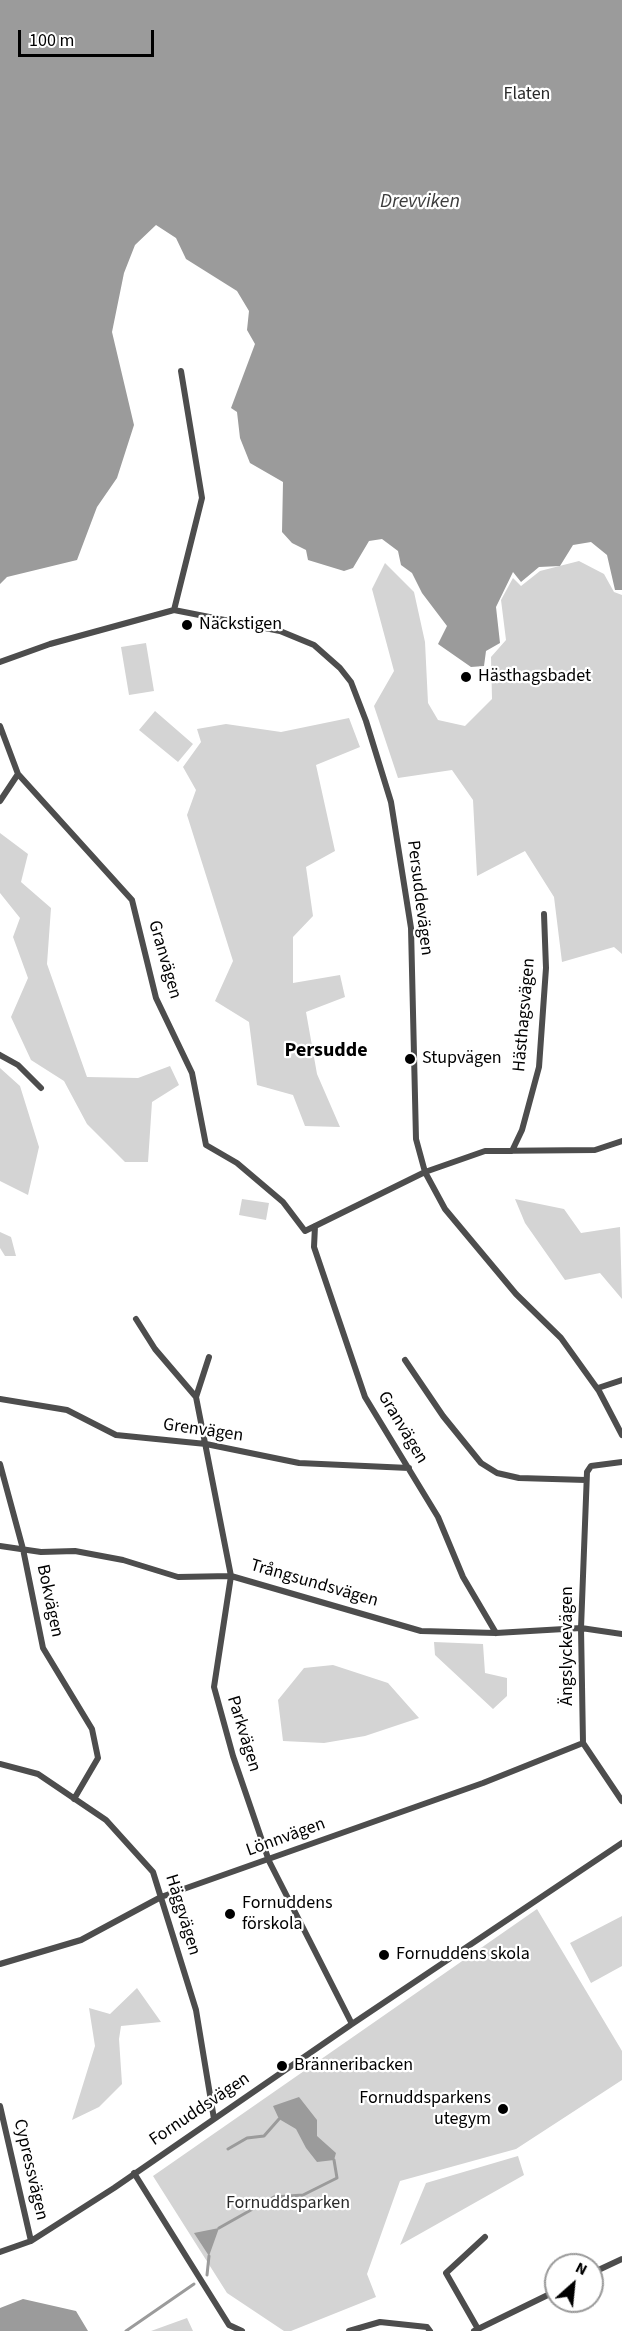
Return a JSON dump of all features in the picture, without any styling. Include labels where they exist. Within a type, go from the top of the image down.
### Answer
[{"type":"street","points":[[174,610],[202,498],[181,371]]},
{"type":"street","name":"Persuddevägen","points":[[0,662],[50,644],[174,610],[280,631],[314,645],[340,668],[351,682],[366,721],[391,802],[411,928],[416,1138],[425,1172],[445,1209],[516,1294],[561,1338],[598,1388],[622,1435]]},
{"type":"street","name":"Granvägen","points":[[0,726],[18,774],[132,900],[156,998],[192,1073],[206,1145],[245,1169],[283,1202],[305,1231],[315,1226],[314,1247],[365,1397],[438,1516],[463,1577],[496,1633]]},
{"type":"street","points":[[0,801],[18,774]]},
{"type":"street","name":"Hästhagsvägen","points":[[512,1151],[522,1130],[540,1067],[546,968],[544,914]]},
{"type":"street","points":[[0,1055],[18,1065],[41,1088]]},
{"type":"street","points":[[315,1226],[425,1172],[485,1151],[595,1150],[622,1141]]},
{"type":"street","name":"Parkvägen","points":[[136,1319],[155,1349],[196,1397],[231,1576],[214,1687],[233,1756],[269,1861],[352,2024]]},
{"type":"street","points":[[196,1397],[209,1357]]},
{"type":"street","points":[[405,1360],[443,1416],[481,1463],[497,1473],[519,1478],[586,1480],[591,1466],[622,1462]]},
{"type":"street","points":[[598,1388],[622,1380]]},
{"type":"street","name":"Grenvägen","points":[[0,1399],[67,1410],[116,1435],[206,1444],[299,1463],[409,1468]]},
{"type":"street","name":"Bokvägen","points":[[0,1464],[23,1549],[43,1648],[92,1729],[98,1758],[74,1799]]},
{"type":"street","name":"Ängslyckevägen","points":[[583,1743],[581,1628],[586,1480]]},
{"type":"street","name":"Trångsundsvägen","points":[[0,1546],[75,1551],[123,1560],[178,1577],[231,1576],[421,1631],[496,1633],[581,1628],[622,1634]]},
{"type":"street","points":[[583,1743],[622,1801]]},
{"type":"street","name":"Lönnvägen","points":[[0,1964],[81,1940],[161,1897],[269,1861],[483,1783],[583,1743]]},
{"type":"street","name":"Häggvägen","points":[[0,1764],[38,1774],[106,1820],[153,1872],[196,2010],[214,2119]]},
{"type":"street","name":"Fornuddsvägen","points":[[0,2252],[31,2241],[622,1843]]},
{"type":"street","name":"Cypressvägen","points":[[0,2106],[31,2241]]},
{"type":"street","points":[[134,2173],[229,2325],[242,2331]]},
{"type":"street","points":[[485,2237],[446,2273],[476,2330],[544,2297]]},
{"type":"street","points":[[604,2267],[622,2259]]},
{"type":"street","points":[[349,2331],[380,2322],[427,2327],[430,2331]]},
{"type":"green space","points":[[579,561],[604,574],[614,592],[622,595],[622,954],[614,947],[562,962],[554,897],[525,851],[477,876],[473,800],[452,770],[398,778],[374,706],[394,671],[372,589],[385,563],[414,592],[425,642],[428,703],[438,720],[465,726],[492,699],[491,657],[506,640],[501,600],[513,578],[521,586],[540,571]]},
{"type":"green space","points":[[146,643],[154,691],[129,695],[121,647]]},
{"type":"green space","points":[[155,711],[193,744],[178,762],[139,730]]},
{"type":"green space","points":[[349,718],[360,747],[316,765],[335,851],[306,867],[313,916],[293,937],[293,983],[340,975],[345,997],[306,1012],[317,1074],[340,1127],[305,1126],[293,1095],[257,1085],[249,1022],[215,1001],[233,961],[187,815],[196,790],[183,767],[201,742],[197,729],[226,724],[281,732]]},
{"type":"green space","points":[[0,833],[28,854],[21,882],[51,908],[47,964],[87,1077],[138,1078],[170,1066],[179,1085],[152,1102],[148,1162],[125,1162],[87,1124],[64,1081],[31,1060],[11,1017],[28,978],[13,937],[20,918],[0,893]]},
{"type":"green space","points":[[0,1068],[20,1086],[39,1147],[28,1195],[0,1181]]},
{"type":"green space","points":[[242,1199],[269,1203],[266,1220],[239,1215]]},
{"type":"green space","points":[[515,1199],[564,1209],[581,1233],[620,1227],[622,1299],[600,1273],[565,1280],[525,1223]]},
{"type":"green space","points":[[0,1232],[11,1237],[16,1256],[5,1256],[0,1248]]},
{"type":"green space","points":[[434,1642],[483,1644],[485,1673],[507,1678],[507,1696],[493,1709],[435,1655]]},
{"type":"green space","points":[[333,1665],[388,1683],[419,1718],[365,1736],[324,1743],[283,1741],[278,1700],[304,1668]]},
{"type":"green space","name":"Fornuddsparken","points":[[537,1909],[622,2051],[622,2080],[516,2149],[400,2181],[367,2274],[376,2297],[291,2331],[284,2331],[227,2293],[153,2176]]},
{"type":"green space","points":[[622,1916],[622,1966],[591,1983],[570,1943]]},
{"type":"green space","points":[[137,1988],[161,2022],[121,2026],[119,2039],[122,2084],[99,2107],[72,2120],[95,2046],[89,2008],[110,2014]]},
{"type":"green space","points":[[518,2156],[524,2175],[400,2245],[426,2183]]},
{"type":"green space","points":[[187,2318],[193,2331],[151,2331]]},
{"type":"water","name":"Drevviken","points":[[0,0],[622,0],[622,590],[615,590],[607,555],[591,542],[573,545],[560,566],[539,567],[521,582],[513,572],[496,607],[500,643],[486,651],[484,666],[471,667],[438,644],[447,626],[422,593],[412,573],[401,565],[398,551],[382,539],[369,541],[353,568],[344,571],[308,560],[306,550],[292,543],[282,532],[283,482],[250,463],[240,438],[237,412],[231,408],[255,344],[247,330],[249,311],[237,291],[186,259],[176,238],[156,225],[135,245],[124,273],[112,332],[134,425],[117,478],[97,507],[77,560],[7,577],[0,584]]},
{"type":"water","points":[[299,2097],[317,2120],[317,2136],[336,2153],[334,2160],[317,2162],[296,2129],[279,2119],[273,2106]]},
{"type":"water","points":[[219,2228],[209,2256],[194,2233]]},
{"type":"water","points":[[23,2299],[76,2311],[88,2331],[0,2331],[0,2308]]},
{"type":"waterway","points":[[228,2149],[247,2138],[264,2136],[279,2119]]},
{"type":"waterway","points":[[219,2228],[274,2197],[303,2195],[337,2178],[334,2160]]},
{"type":"waterway","points":[[207,2275],[209,2256]]},
{"type":"waterway","points":[[126,2331],[194,2284]]},
{"type":"place","name":"Näckstigen","points":[[187,625]]},
{"type":"place","name":"Hästhagsbadet","points":[[466,677]]},
{"type":"place","name":"Stupvägen","points":[[410,1059]]},
{"type":"place","name":"Fornuddens förskola","points":[[230,1914]]},
{"type":"place","name":"Fornuddens skola","points":[[384,1955]]},
{"type":"place","name":"Bränneribacken","points":[[282,2066]]},
{"type":"place","name":"Fornuddsparkens utegym","points":[[503,2109]]},
{"type":"district","name":"Persudde","points":[[326,1052]]},
{"type":"park label","name":"Flaten","points":[[527,95]]}]
